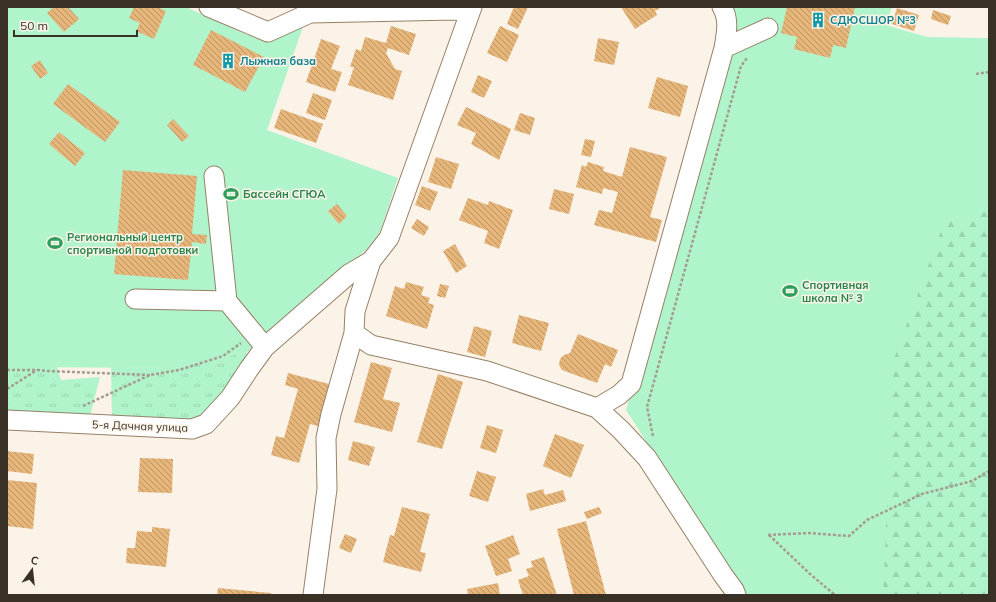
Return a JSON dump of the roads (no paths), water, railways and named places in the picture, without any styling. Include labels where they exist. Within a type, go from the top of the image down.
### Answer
[{"type":"street","points":[[209,7],[268,32],[310,10],[471,10],[389,238],[372,261],[355,311],[354,333],[331,414],[326,438],[327,488],[313,595]]},
{"type":"street","points":[[597,408],[619,395],[631,384],[724,48],[727,26],[722,7]]},
{"type":"street","points":[[724,48],[768,28]]},
{"type":"street","points":[[214,176],[227,301],[260,340]]},
{"type":"street","name":"5-я Дачная улица","points":[[7,420],[192,429],[206,424],[230,398],[249,369],[260,340],[349,274],[372,261]]},
{"type":"street","points":[[135,299],[227,301]]},
{"type":"street","points":[[354,333],[371,345],[487,371],[597,408],[621,430],[647,458],[736,595]]},
{"type":"place","name":"СДЮСШОР №3","points":[[818,20]]},
{"type":"place","name":"Лыжная база","points":[[228,61]]},
{"type":"place","name":"Бассейн СГЮА","points":[[231,194]]},
{"type":"place","name":"Региональный центр спортивной подготовки","points":[[55,243]]},
{"type":"place","name":"Спортивная школа № 3","points":[[790,291]]}]
